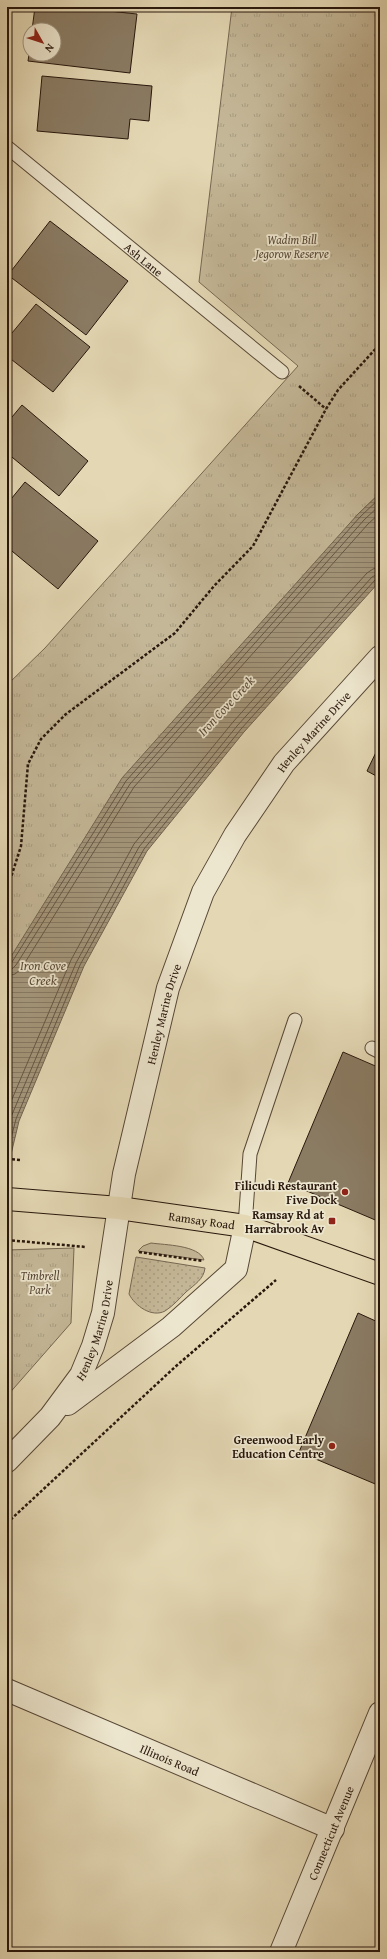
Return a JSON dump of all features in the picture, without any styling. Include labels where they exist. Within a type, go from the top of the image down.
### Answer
[{"type":"main road","name":"Ramsay Road","points":[[12,1199],[119,1208],[245,1226],[380,1274]]},
{"type":"street","name":"Henley Marine Drive","points":[[7,1461],[50,1417],[81,1375],[92,1346],[103,1313],[124,1174],[168,988],[203,892],[235,835],[284,763],[380,657]]},
{"type":"street","name":"Henley Marine Drive","points":[[50,1417],[171,1326],[236,1270],[245,1226]]},
{"type":"street","name":"Illinois Road","points":[[7,1690],[333,1829]]},
{"type":"street","name":"Connecticut Avenue","points":[[281,1952],[380,1713]]},
{"type":"lane","name":"Ash Lane","points":[[7,146],[282,372]]},
{"type":"lane","points":[[245,1226],[250,1154],[295,1020]]},
{"type":"path","points":[[7,890],[21,846],[28,764],[41,739],[66,714],[175,633],[214,586],[253,546],[326,409],[338,390],[380,344]]},
{"type":"path","points":[[282,372],[326,409]]},
{"type":"path","points":[[7,1159],[21,1160]]},
{"type":"path","points":[[7,1240],[91,1248]]},
{"type":"path","points":[[133,1251],[204,1261]]},
{"type":"path","points":[[7,1523],[175,1367],[276,1280]]},
{"type":"green space","name":"Wadim Bill Jegorow Reserve","points":[[232,7],[380,7],[380,493],[358,514],[7,963],[7,685],[45,648],[298,366],[199,282]]},
{"type":"green space","points":[[151,1243],[173,1245],[196,1251],[204,1260],[138,1251],[143,1246]]},
{"type":"green space","name":"Timbrell Park","points":[[74,1248],[71,1323],[7,1396],[7,1250]]},
{"type":"green space","points":[[136,1257],[205,1268],[201,1279],[174,1304],[165,1311],[155,1313],[144,1310],[135,1303],[129,1294]]},
{"type":"water","name":"Iron Cove Creek","points":[[380,493],[380,581],[244,732],[147,851],[84,966],[19,1121],[7,1171],[7,963],[122,778],[358,514]]},
{"type":"building","points":[[35,7],[70,7],[137,14],[130,73],[36,62],[62,62],[62,22],[33,22]]},
{"type":"building","points":[[42,76],[152,86],[149,121],[130,119],[128,139],[37,131]]},
{"type":"building","points":[[50,221],[128,281],[86,335],[8,275]]},
{"type":"building","points":[[36,304],[90,347],[53,392],[7,356],[7,339]]},
{"type":"building","points":[[22,405],[88,461],[59,496],[7,453],[7,423]]},
{"type":"building","points":[[25,482],[98,541],[58,589],[7,547],[7,504]]},
{"type":"building","points":[[380,744],[380,778],[367,771]]},
{"type":"building","points":[[343,1052],[380,1068],[380,1222],[288,1183]]},
{"type":"building","points":[[358,1313],[380,1323],[380,1486],[299,1452]]},
{"type":"place","name":"Filicudi Restaurant Five Dock","points":[[345,1192]]},
{"type":"place","name":"Ramsay Rd at Harrabrook Av","points":[[332,1221]]},
{"type":"place","name":"Greenwood Early Education Centre","points":[[332,1446]]}]
